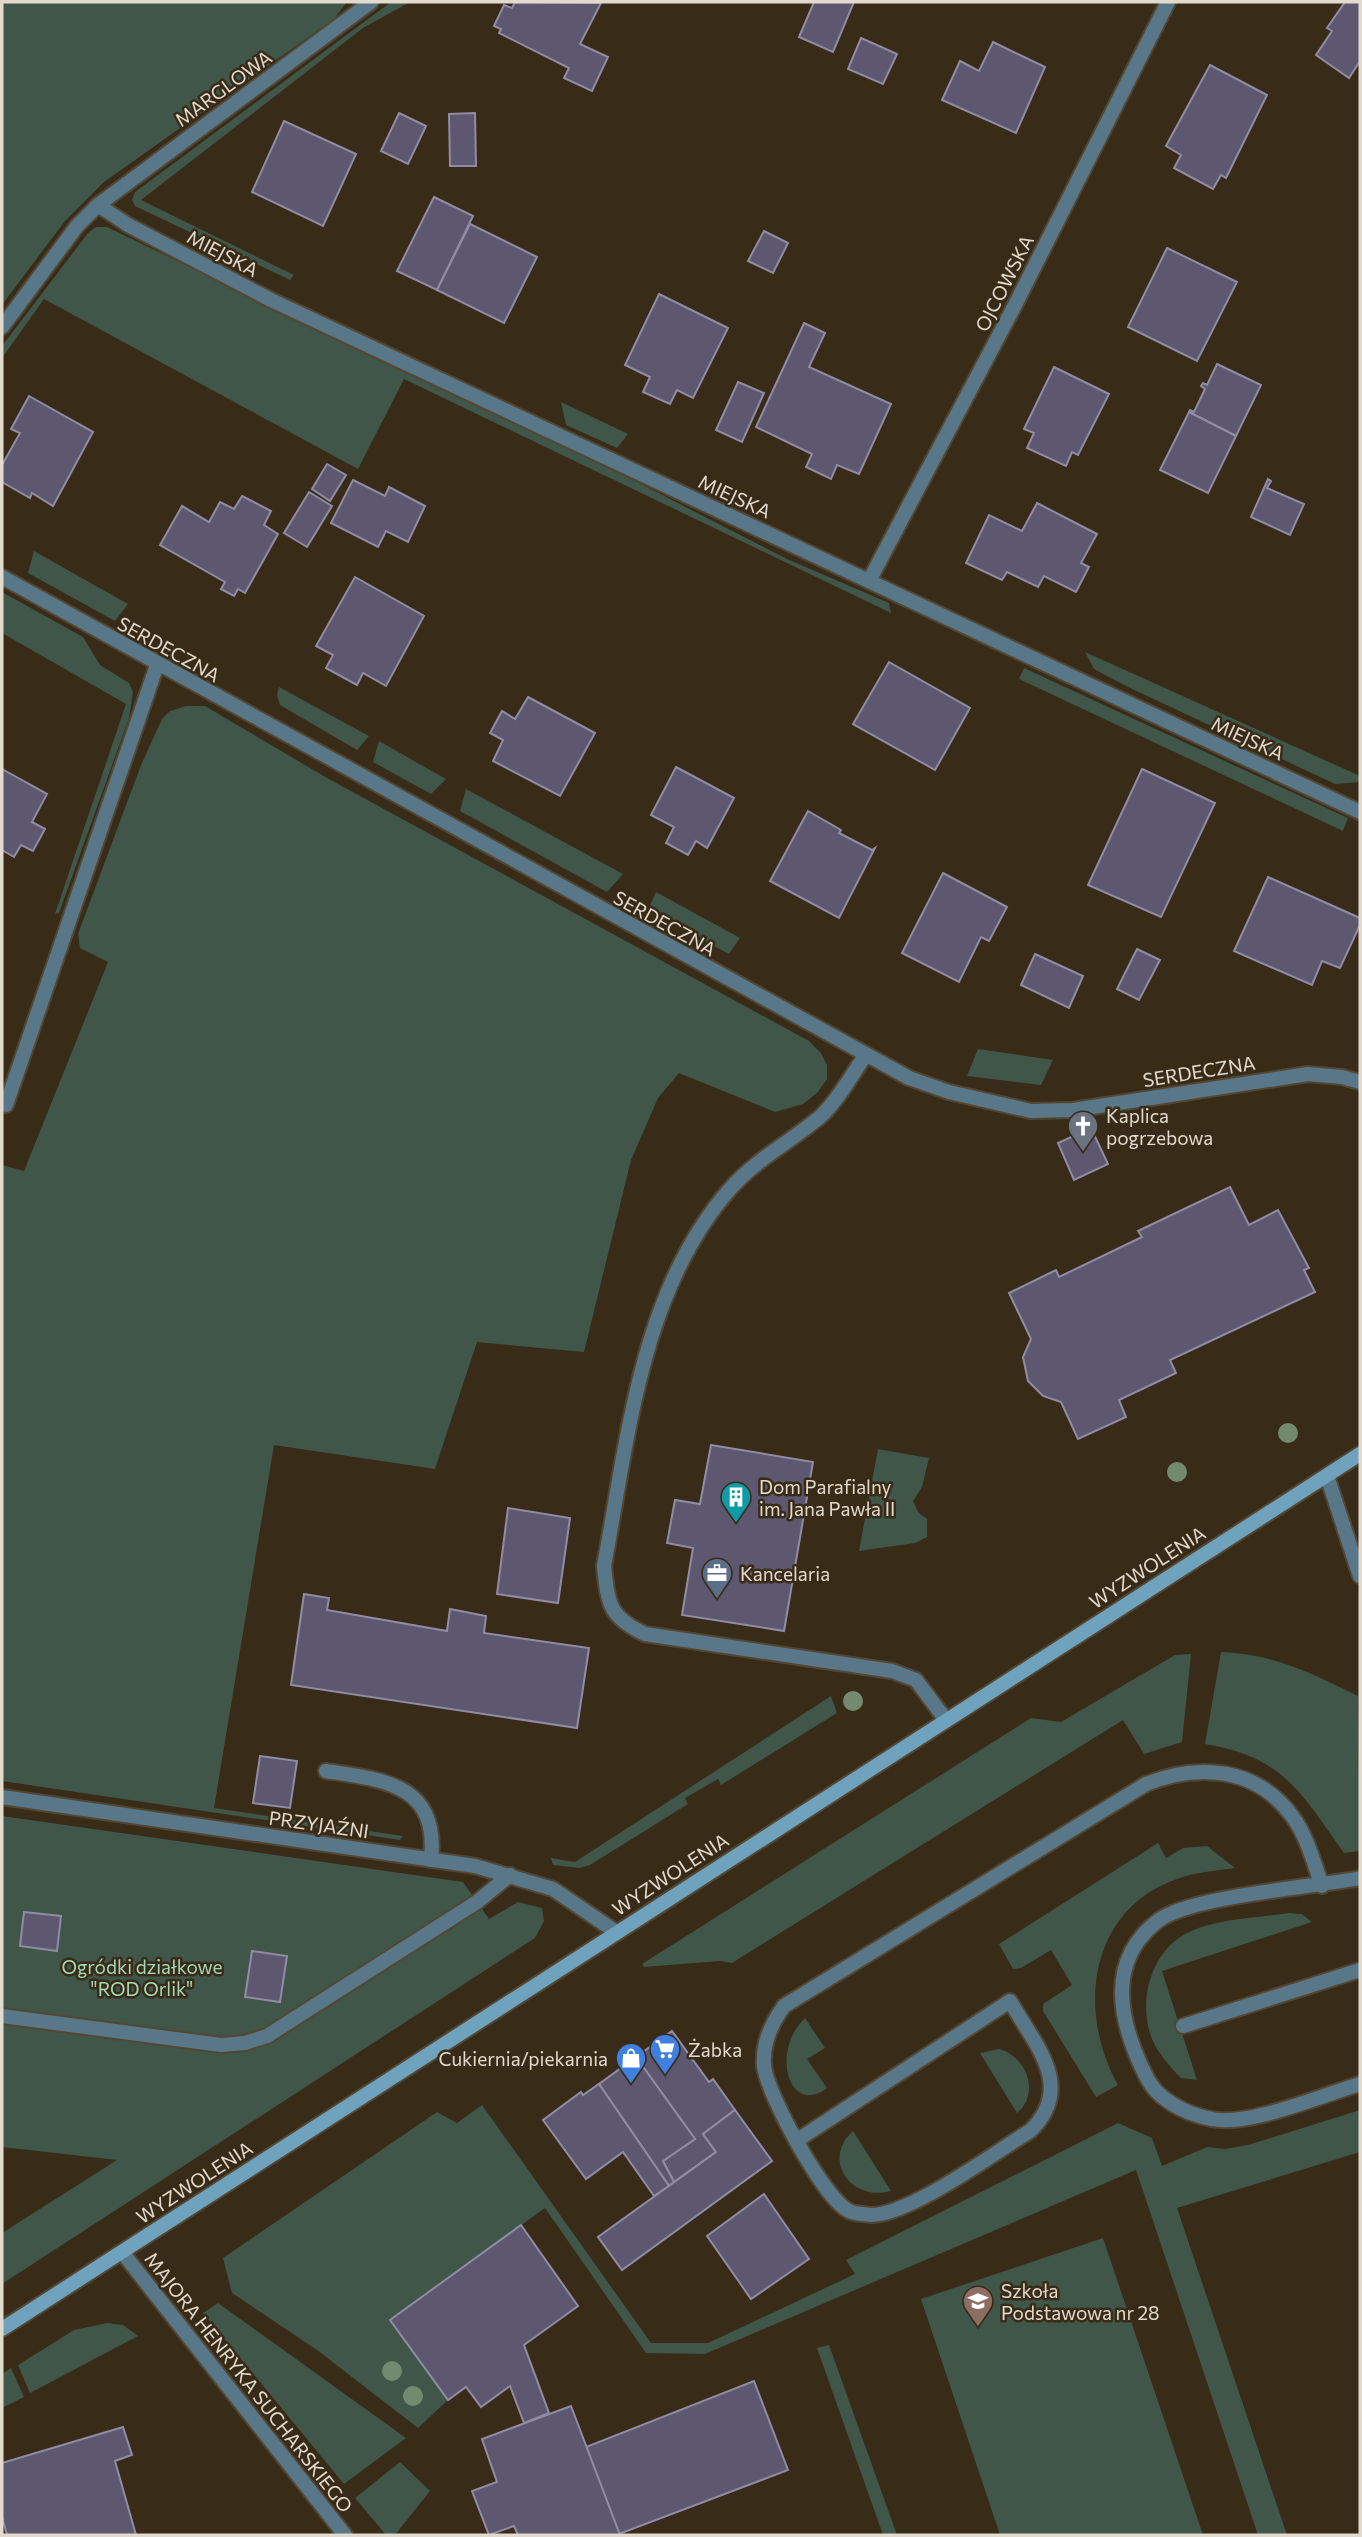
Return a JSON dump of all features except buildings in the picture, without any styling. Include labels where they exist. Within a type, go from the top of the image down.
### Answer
[{"type":"street","name":"MARGLOWA","points":[[2,327],[78,226],[98,205],[371,2]]},
{"type":"street","name":"OJCOWSKA","points":[[870,579],[1015,305],[1168,2]]},
{"type":"street","name":"MIEJSKA","points":[[98,205],[128,225],[271,300],[870,579],[1360,813]]},
{"type":"street","name":"SERDECZNA","points":[[2,577],[909,1078],[949,1092],[1031,1111],[1073,1110],[1308,1074],[1360,1082]]},
{"type":"street","points":[[6,1105],[157,665]]},
{"type":"street","points":[[865,1056],[820,1116],[766,1155],[732,1187],[703,1223],[679,1266],[637,1387],[604,1566],[607,1591],[611,1609],[624,1624],[645,1634],[892,1671],[916,1680],[946,1720]]},
{"type":"street","name":"WYZWOLENIA","points":[[2,2329],[1360,1454]]},
{"type":"street","points":[[1327,1476],[1360,1576]]},
{"type":"street","points":[[796,2141],[1010,2001],[1050,2072],[1053,2087],[1051,2104],[1044,2118],[1030,2131],[901,2210],[884,2214],[849,2211],[834,2198],[796,2141],[767,2085],[764,2063],[772,2023],[784,2006],[1146,1784],[1191,1770],[1222,1772],[1273,1795],[1293,1816],[1306,1841],[1322,1886]]},
{"type":"street","points":[[326,1771],[378,1779],[414,1798],[432,1826],[432,1860]]},
{"type":"street","name":"PRZYJAŹNI","points":[[2,1797],[432,1860],[510,1875],[552,1889],[616,1932]]},
{"type":"street","points":[[2,2016],[221,2045],[245,2043],[267,2036],[477,1902],[510,1875]]},
{"type":"street","points":[[1360,1878],[1191,1905],[1159,1920],[1131,1951],[1121,1986],[1122,2017],[1140,2063],[1155,2090],[1179,2109],[1214,2120],[1255,2117],[1360,2084]]},
{"type":"street","points":[[1183,2026],[1360,1969]]},
{"type":"street","name":"MAJORA HENRYKA SUCHARSKIEGO","points":[[122,2252],[345,2535]]},
{"type":"green space","points":[[2,2],[347,2],[334,19],[104,182],[65,221],[2,305]]},
{"type":"green space","points":[[391,2],[410,2],[363,28],[141,200],[294,275],[290,280],[135,206],[132,200],[135,192]]},
{"type":"green space","points":[[96,227],[107,227],[641,484],[787,559],[889,603],[891,613],[404,379],[358,469],[44,299],[2,358],[2,346],[88,233]]},
{"type":"green space","points":[[561,402],[628,434],[617,448],[566,425]]},
{"type":"green space","points":[[34,551],[128,604],[115,621],[28,573]]},
{"type":"green space","points":[[2,592],[83,637],[100,665],[129,683],[133,692],[129,718],[59,913],[55,914],[126,704],[2,633]]},
{"type":"green space","points":[[1085,652],[1360,776],[1360,782],[1335,784],[1128,687],[1094,669]]},
{"type":"green space","points":[[1024,668],[1348,818],[1343,831],[1019,679]]},
{"type":"green space","points":[[279,687],[369,736],[357,750],[280,705],[277,695]]},
{"type":"green space","points":[[186,706],[205,706],[327,778],[809,1041],[821,1053],[827,1065],[827,1079],[817,1093],[803,1104],[775,1112],[679,1073],[658,1098],[631,1160],[584,1352],[477,1342],[435,1469],[274,1445],[214,1808],[403,1836],[400,1840],[2,1781],[2,1165],[24,1171],[108,962],[80,948],[78,934],[141,765],[162,719],[170,711]]},
{"type":"green space","points":[[379,741],[446,779],[431,794],[373,762]]},
{"type":"green space","points":[[466,789],[623,874],[607,892],[460,811]]},
{"type":"green space","points":[[656,892],[740,938],[729,954],[648,910]]},
{"type":"green space","points":[[978,1049],[1053,1060],[1041,1085],[967,1076]]},
{"type":"green space","points":[[878,1449],[929,1458],[922,1487],[913,1501],[918,1512],[927,1519],[927,1537],[915,1543],[859,1551]]},
{"type":"green space","points":[[1221,1652],[1258,1656],[1275,1661],[1308,1672],[1358,1696],[1360,1851],[1344,1853],[1302,1796],[1272,1768],[1232,1750],[1205,1744]]},
{"type":"green space","points":[[1191,1654],[1182,1742],[1144,1754],[1123,1720],[732,1963],[720,1961],[644,1967],[642,1964],[1031,1718],[1061,1722],[1175,1655]]},
{"type":"green space","points":[[831,1696],[837,1713],[721,1785],[718,1779],[685,1798],[688,1804],[590,1865],[580,1868],[553,1865],[551,1858],[575,1862]]},
{"type":"green space","name":"Ogródki działkowe \"ROD Orlik\"","points":[[2,1816],[463,1882],[489,1919],[518,1902],[542,1908],[544,1921],[535,1938],[2,2284],[2,2233],[117,2160],[2,2147]]},
{"type":"green space","points":[[1158,1843],[1166,1858],[1183,1848],[1207,1846],[1235,1868],[1177,1879],[1147,1894],[1124,1914],[1108,1939],[1099,1966],[1095,1996],[1097,2026],[1105,2056],[1118,2085],[1096,2097],[1043,2011],[1043,2004],[1072,1985],[1051,1950],[1021,1968],[1013,1969],[999,1944]]},
{"type":"green space","points":[[1289,1913],[1302,1914],[1312,1922],[1162,1971],[1197,2080],[1181,2078],[1152,2039],[1146,2009],[1151,1978],[1165,1951],[1176,1940],[1200,1927]]},
{"type":"green space","points":[[805,2018],[825,2048],[807,2059],[827,2088],[814,2095],[803,2094],[794,2087],[787,2062],[788,2047],[794,2032]]},
{"type":"green space","points":[[999,2049],[1017,2059],[1027,2076],[1028,2096],[1017,2113],[980,2053]]},
{"type":"green space","points":[[482,2105],[651,2343],[708,2343],[855,2274],[846,2260],[1118,2123],[1152,2138],[1162,2166],[1207,2147],[1225,2149],[1248,2145],[1360,2110],[1360,2152],[1177,2208],[1287,2535],[1258,2535],[1136,2170],[705,2354],[646,2353],[545,2208],[390,2320],[448,2400],[418,2428],[317,2350],[232,2293],[223,2258],[437,2112],[457,2123]]},
{"type":"green space","points":[[853,2131],[891,2191],[877,2193],[864,2190],[845,2176],[840,2166],[840,2154],[844,2142]]},
{"type":"green space","points":[[1103,2238],[1203,2535],[1000,2535],[921,2299]]},
{"type":"green space","points":[[218,2303],[406,2438],[344,2484],[203,2313]]},
{"type":"green space","points":[[107,2323],[123,2325],[138,2336],[30,2393],[18,2365],[74,2330]]},
{"type":"green space","points":[[829,2345],[897,2535],[883,2535],[817,2348]]},
{"type":"green space","points":[[11,2368],[24,2397],[2,2408],[2,2374]]},
{"type":"green space","points":[[400,2462],[430,2491],[395,2535],[386,2535],[355,2498]]},
{"type":"place","name":"Kaplica pogrzebowa","points":[[1083,1153]]},
{"type":"place","name":"Dom Parafialny im. Jana Pawła II","points":[[736,1524]]},
{"type":"place","name":"Kancelaria","points":[[717,1600]]},
{"type":"place","name":"Żabka","points":[[665,2076]]},
{"type":"place","name":"Cukiernia/piekarnia","points":[[631,2085]]},
{"type":"place","name":"Szkoła Podstawowa nr 28","points":[[978,2328]]}]
